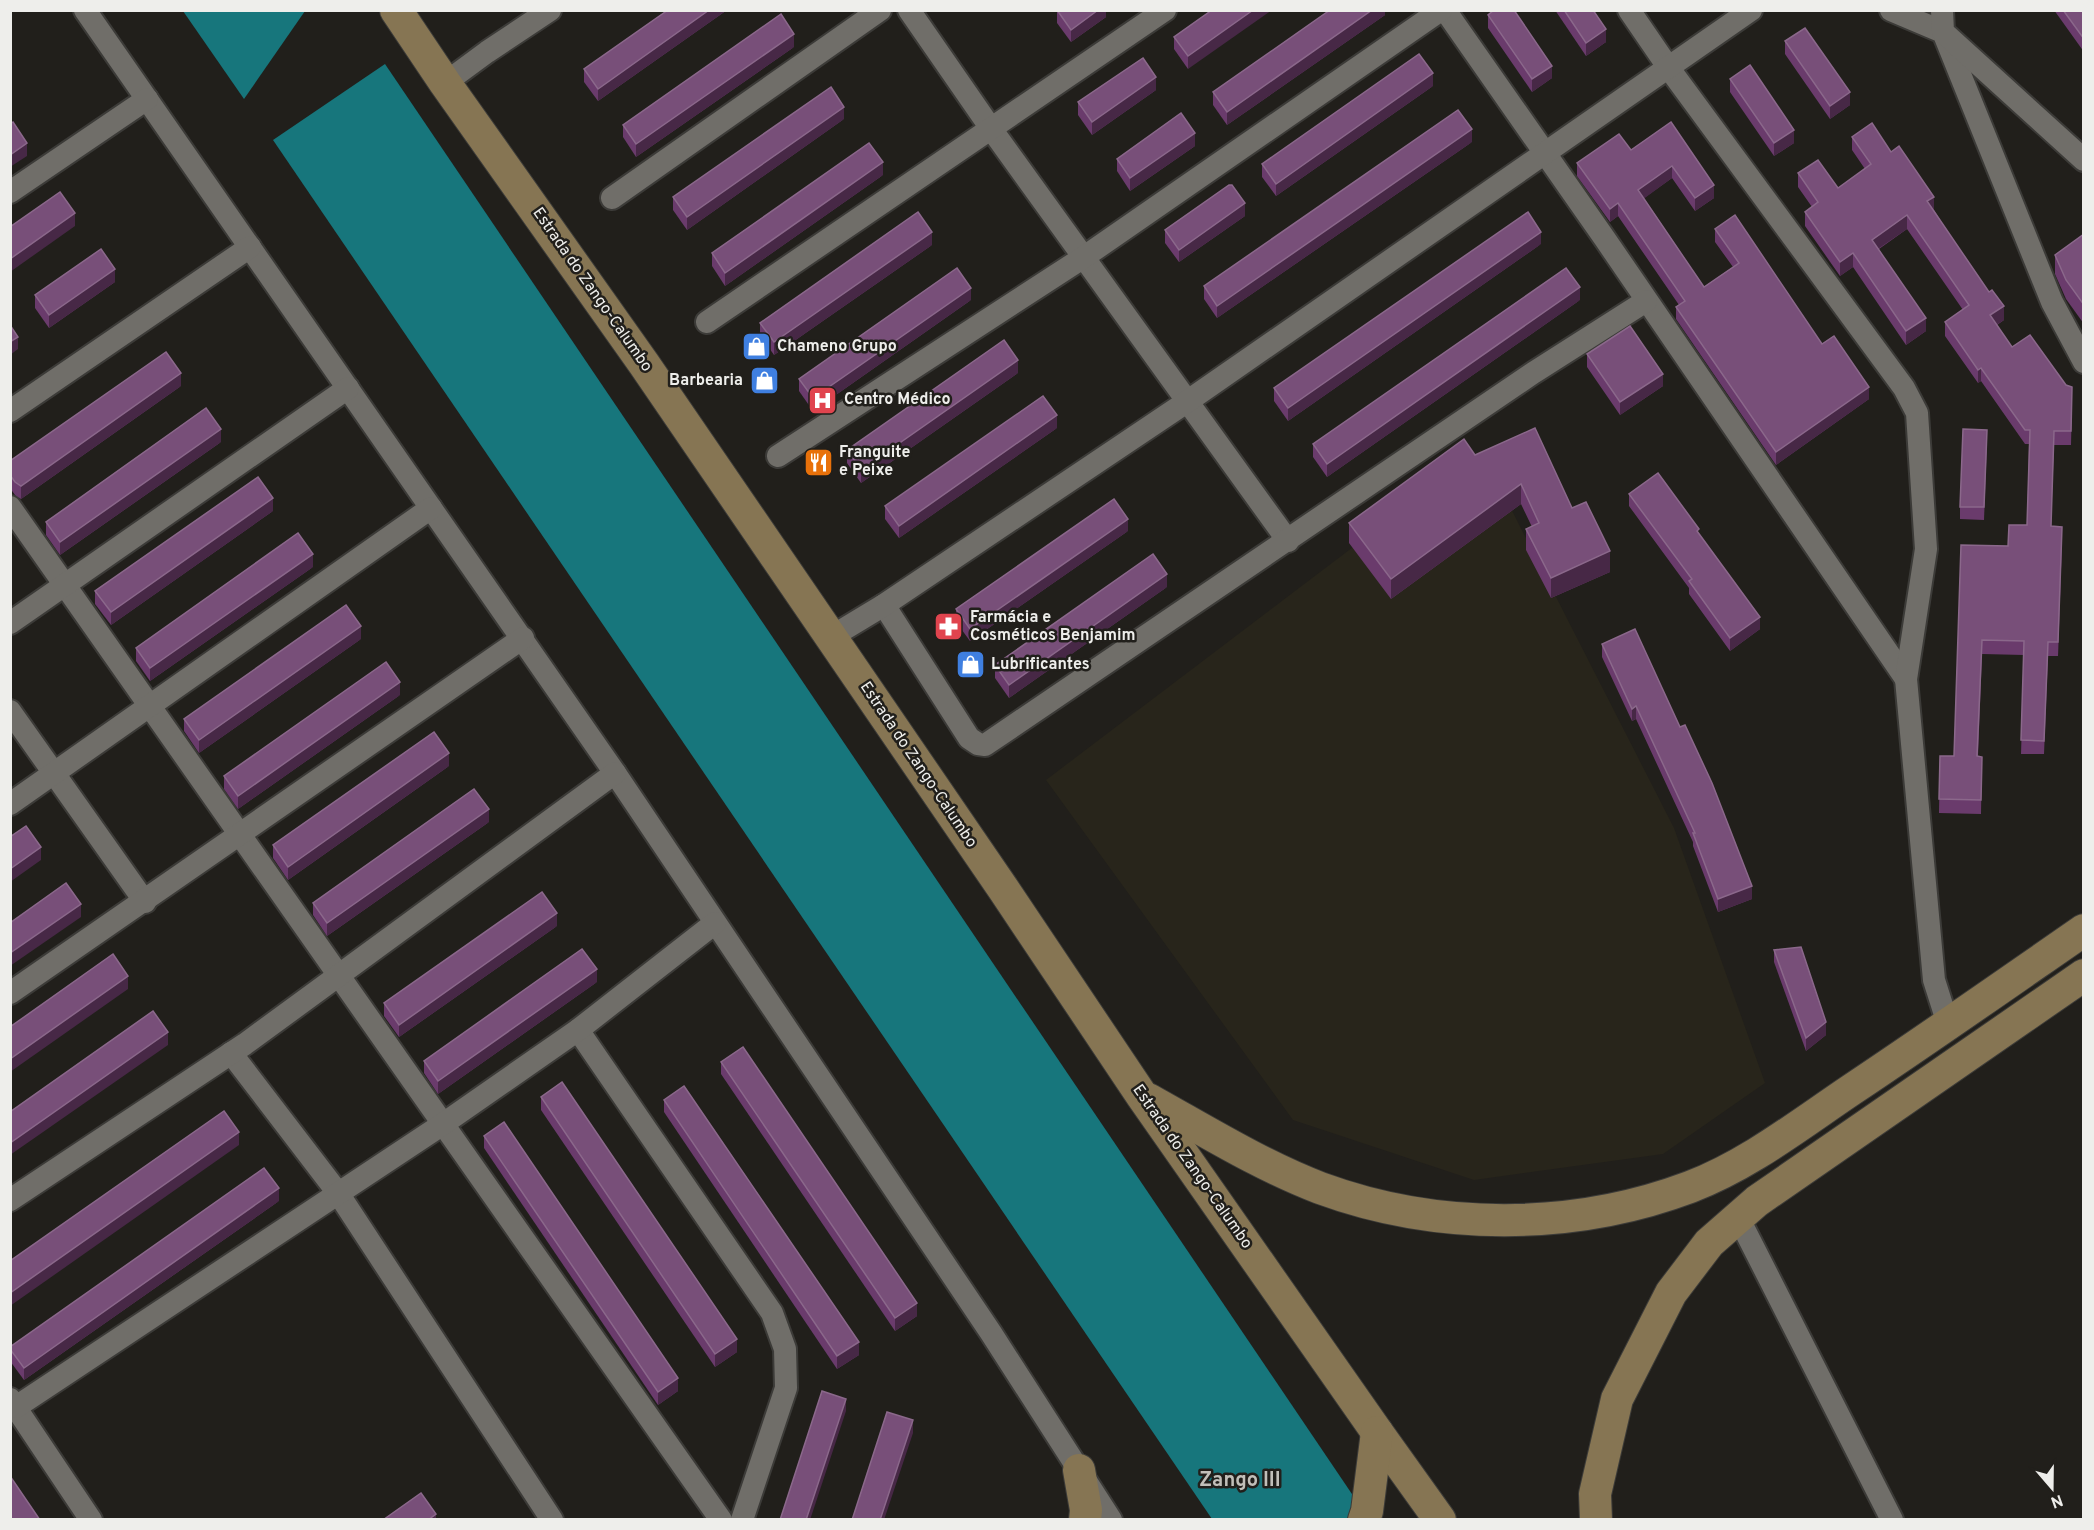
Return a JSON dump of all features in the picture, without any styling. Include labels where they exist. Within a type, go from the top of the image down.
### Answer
[{"type":"main road","name":"Estrada do Zango-Calumbo","points":[[396,10],[644,364],[1142,1096],[1440,1520]]},
{"type":"main road","points":[[1142,1096],[1256,1159],[1320,1188],[1391,1209],[1483,1220],[1562,1217],[1622,1207],[1690,1186],[1756,1155],[2084,930]]},
{"type":"main road","points":[[1596,1520],[1595,1494],[1617,1399],[1671,1293],[1709,1243],[1757,1201],[2084,975]]},
{"type":"main road","points":[[1364,1520],[1369,1500],[1377,1432]]},
{"type":"main road","points":[[1079,1470],[1086,1510],[1085,1520]]},
{"type":"street","points":[[85,10],[615,773],[991,1333],[1111,1520]]},
{"type":"street","points":[[445,83],[550,10]]},
{"type":"street","points":[[612,198],[880,10]]},
{"type":"street","points":[[909,10],[992,130],[1288,541]]},
{"type":"street","points":[[707,322],[1165,10]]},
{"type":"street","points":[[777,456],[1084,257],[1443,10],[1605,239],[1906,679]]},
{"type":"street","points":[[1629,10],[1668,67],[1904,388],[1917,414],[1926,549],[1906,679],[1934,980],[1948,1024]]},
{"type":"street","points":[[831,637],[884,605],[1188,401],[1751,10]]},
{"type":"street","points":[[1891,10],[1943,21],[2084,160]]},
{"type":"street","points":[[1943,21],[2052,302],[2084,362]]},
{"type":"street","points":[[10,192],[147,99]]},
{"type":"street","points":[[10,411],[250,247]]},
{"type":"street","points":[[884,605],[969,738],[978,744],[985,745],[1523,380],[1646,301]]},
{"type":"street","points":[[10,623],[348,388]]},
{"type":"street","points":[[10,507],[721,1520]]},
{"type":"street","points":[[10,804],[431,508]]},
{"type":"street","points":[[10,993],[145,902],[523,638]]},
{"type":"street","points":[[10,711],[145,902]]},
{"type":"street","points":[[10,1200],[231,1053],[615,773]]},
{"type":"street","points":[[91,1520],[14,1403],[444,1124],[578,1030],[715,923]]},
{"type":"street","points":[[578,1030],[772,1312],[785,1349],[786,1388],[742,1520]]},
{"type":"street","points":[[231,1053],[338,1193],[552,1520]]},
{"type":"street","points":[[1738,1217],[1892,1520]]},
{"type":"shaded area","points":[[1481,450],[1674,828],[1765,1083],[1663,1154],[1474,1180],[1293,1120],[1046,780]]},
{"type":"water","points":[[183,11],[305,11],[244,99]]},
{"type":"water","points":[[385,64],[1356,1500],[1347,1519],[1212,1519],[273,140]]},
{"type":"building","points":[[668,10],[709,10],[598,89],[584,69]]},
{"type":"building","points":[[1057,10],[1098,10],[1071,30]]},
{"type":"building","points":[[1212,10],[1253,10],[1188,56],[1174,37]]},
{"type":"building","points":[[1330,10],[1372,10],[1227,112],[1213,92]]},
{"type":"building","points":[[1494,10],[1514,10],[1552,66],[1532,79],[1488,15]]},
{"type":"building","points":[[1564,10],[1593,10],[1606,29],[1586,43]]},
{"type":"building","points":[[2063,10],[2084,10],[2084,39]]},
{"type":"building","points":[[781,14],[794,34],[636,144],[623,125]]},
{"type":"building","points":[[1805,28],[1850,92],[1830,106],[1785,41]]},
{"type":"building","points":[[1419,54],[1433,73],[1276,184],[1262,164]]},
{"type":"building","points":[[1143,58],[1156,77],[1092,122],[1078,102]]},
{"type":"building","points":[[1750,65],[1794,130],[1774,143],[1730,79]]},
{"type":"building","points":[[831,87],[844,107],[687,217],[673,197]]},
{"type":"building","points":[[1458,110],[1472,129],[1217,306],[1204,286]]},
{"type":"building","points":[[1181,113],[1195,133],[1130,178],[1117,159]]},
{"type":"building","points":[[13,122],[27,143],[10,155],[10,124]]},
{"type":"building","points":[[1671,122],[1714,185],[1695,198],[1672,166],[1638,190],[1704,287],[1739,263],[1715,229],[1735,215],[1822,344],[1834,336],[1869,387],[1776,452],[1676,307],[1685,301],[1618,203],[1610,209],[1577,163],[1619,134],[1631,150]]},
{"type":"building","points":[[1872,123],[1891,152],[1899,146],[1934,197],[1927,201],[1989,292],[1992,290],[2004,306],[1990,315],[2012,347],[2030,335],[2066,385],[2072,387],[2071,431],[2054,431],[2051,526],[2062,527],[2058,642],[2048,642],[2044,741],[2021,740],[2024,641],[1982,640],[1977,756],[1982,757],[1981,800],[1939,799],[1940,756],[1954,756],[1961,545],[2008,546],[2009,525],[2027,525],[2030,430],[2025,430],[1981,368],[1978,370],[1945,322],[1969,305],[1907,215],[1872,240],[1926,318],[1906,331],[1853,253],[1840,262],[1805,212],[1818,202],[1798,173],[1818,160],[1838,188],[1871,164],[1852,137]]},
{"type":"building","points":[[869,143],[883,162],[725,273],[712,253]]},
{"type":"building","points":[[1232,185],[1245,203],[1179,250],[1165,230]]},
{"type":"building","points":[[60,192],[75,213],[10,259],[10,227]]},
{"type":"building","points":[[918,212],[932,232],[774,342],[760,323]]},
{"type":"building","points":[[1528,212],[1541,232],[1288,408],[1274,388]]},
{"type":"building","points":[[2084,234],[2084,305],[2066,280],[2055,255]]},
{"type":"building","points":[[101,249],[115,269],[49,315],[35,295]]},
{"type":"building","points":[[957,268],[971,288],[813,398],[799,379]]},
{"type":"building","points":[[1566,268],[1580,287],[1327,464],[1313,444]]},
{"type":"building","points":[[10,325],[18,337],[10,342]]},
{"type":"building","points":[[1630,326],[1663,374],[1620,402],[1587,354]]},
{"type":"building","points":[[1004,340],[1018,360],[861,470],[847,450]]},
{"type":"building","points":[[166,352],[181,373],[21,486],[15,482],[10,475],[10,461]]},
{"type":"building","points":[[1043,396],[1057,415],[899,526],[885,506]]},
{"type":"building","points":[[206,408],[221,429],[60,542],[46,522]]},
{"type":"building","points":[[1535,428],[1572,508],[1586,502],[1610,551],[1551,578],[1526,529],[1539,523],[1521,484],[1391,579],[1349,523],[1464,439],[1475,455]]},
{"type":"building","points":[[1963,429],[1987,430],[1984,507],[1960,507]]},
{"type":"building","points":[[1658,473],[1760,617],[1730,638],[1689,581],[1692,579],[1629,494]]},
{"type":"building","points":[[258,477],[273,498],[111,612],[95,591]]},
{"type":"building","points":[[1114,499],[1128,519],[970,629],[956,609]]},
{"type":"building","points":[[298,533],[313,554],[150,668],[136,648]]},
{"type":"building","points":[[1153,554],[1167,574],[1009,685],[995,665]]},
{"type":"building","points":[[346,605],[361,626],[199,740],[184,719]]},
{"type":"building","points":[[1635,629],[1680,727],[1685,725],[1712,783],[1752,886],[1718,899],[1693,833],[1695,833],[1636,706],[1632,709],[1602,644]]},
{"type":"building","points":[[386,662],[400,682],[238,796],[224,776]]},
{"type":"building","points":[[434,732],[449,753],[288,867],[273,845]]},
{"type":"building","points":[[474,789],[489,809],[327,923],[313,903]]},
{"type":"building","points":[[26,826],[41,847],[10,869],[10,837]]},
{"type":"building","points":[[66,883],[81,904],[10,953],[10,923]]},
{"type":"building","points":[[542,892],[557,913],[399,1025],[384,1003]]},
{"type":"building","points":[[1801,947],[1826,1022],[1806,1038],[1774,950]]},
{"type":"building","points":[[582,949],[597,969],[438,1081],[424,1061]]},
{"type":"building","points":[[113,954],[128,976],[10,1059],[10,1027]]},
{"type":"building","points":[[153,1011],[168,1032],[10,1143],[10,1112]]},
{"type":"building","points":[[743,1047],[917,1303],[895,1318],[721,1062]]},
{"type":"building","points":[[562,1082],[737,1339],[715,1354],[541,1097]]},
{"type":"building","points":[[684,1086],[859,1342],[837,1356],[664,1100]]},
{"type":"building","points":[[224,1111],[239,1132],[10,1293],[10,1261]]},
{"type":"building","points":[[504,1122],[678,1378],[658,1392],[484,1136]]},
{"type":"building","points":[[264,1168],[279,1188],[24,1368],[10,1347]]},
{"type":"building","points":[[822,1391],[846,1399],[806,1520],[780,1520]]},
{"type":"building","points":[[887,1412],[913,1420],[880,1520],[852,1520]]},
{"type":"building","points":[[10,1476],[40,1520],[10,1520]]},
{"type":"building","points":[[421,1493],[436,1514],[428,1520],[383,1520]]},
{"type":"place","name":"Chameno Grupo","points":[[756,347]]},
{"type":"place","name":"Barbearia","points":[[764,381]]},
{"type":"place","name":"Centro Médico","points":[[823,400]]},
{"type":"place","name":"Franguite e Peixe","points":[[818,462]]},
{"type":"place","name":"Farmácia e Cosméticos Benjamim","points":[[949,627]]},
{"type":"place","name":"Lubrificantes","points":[[970,665]]},
{"type":"district","name":"Zango III","points":[[1240,1481]]}]
